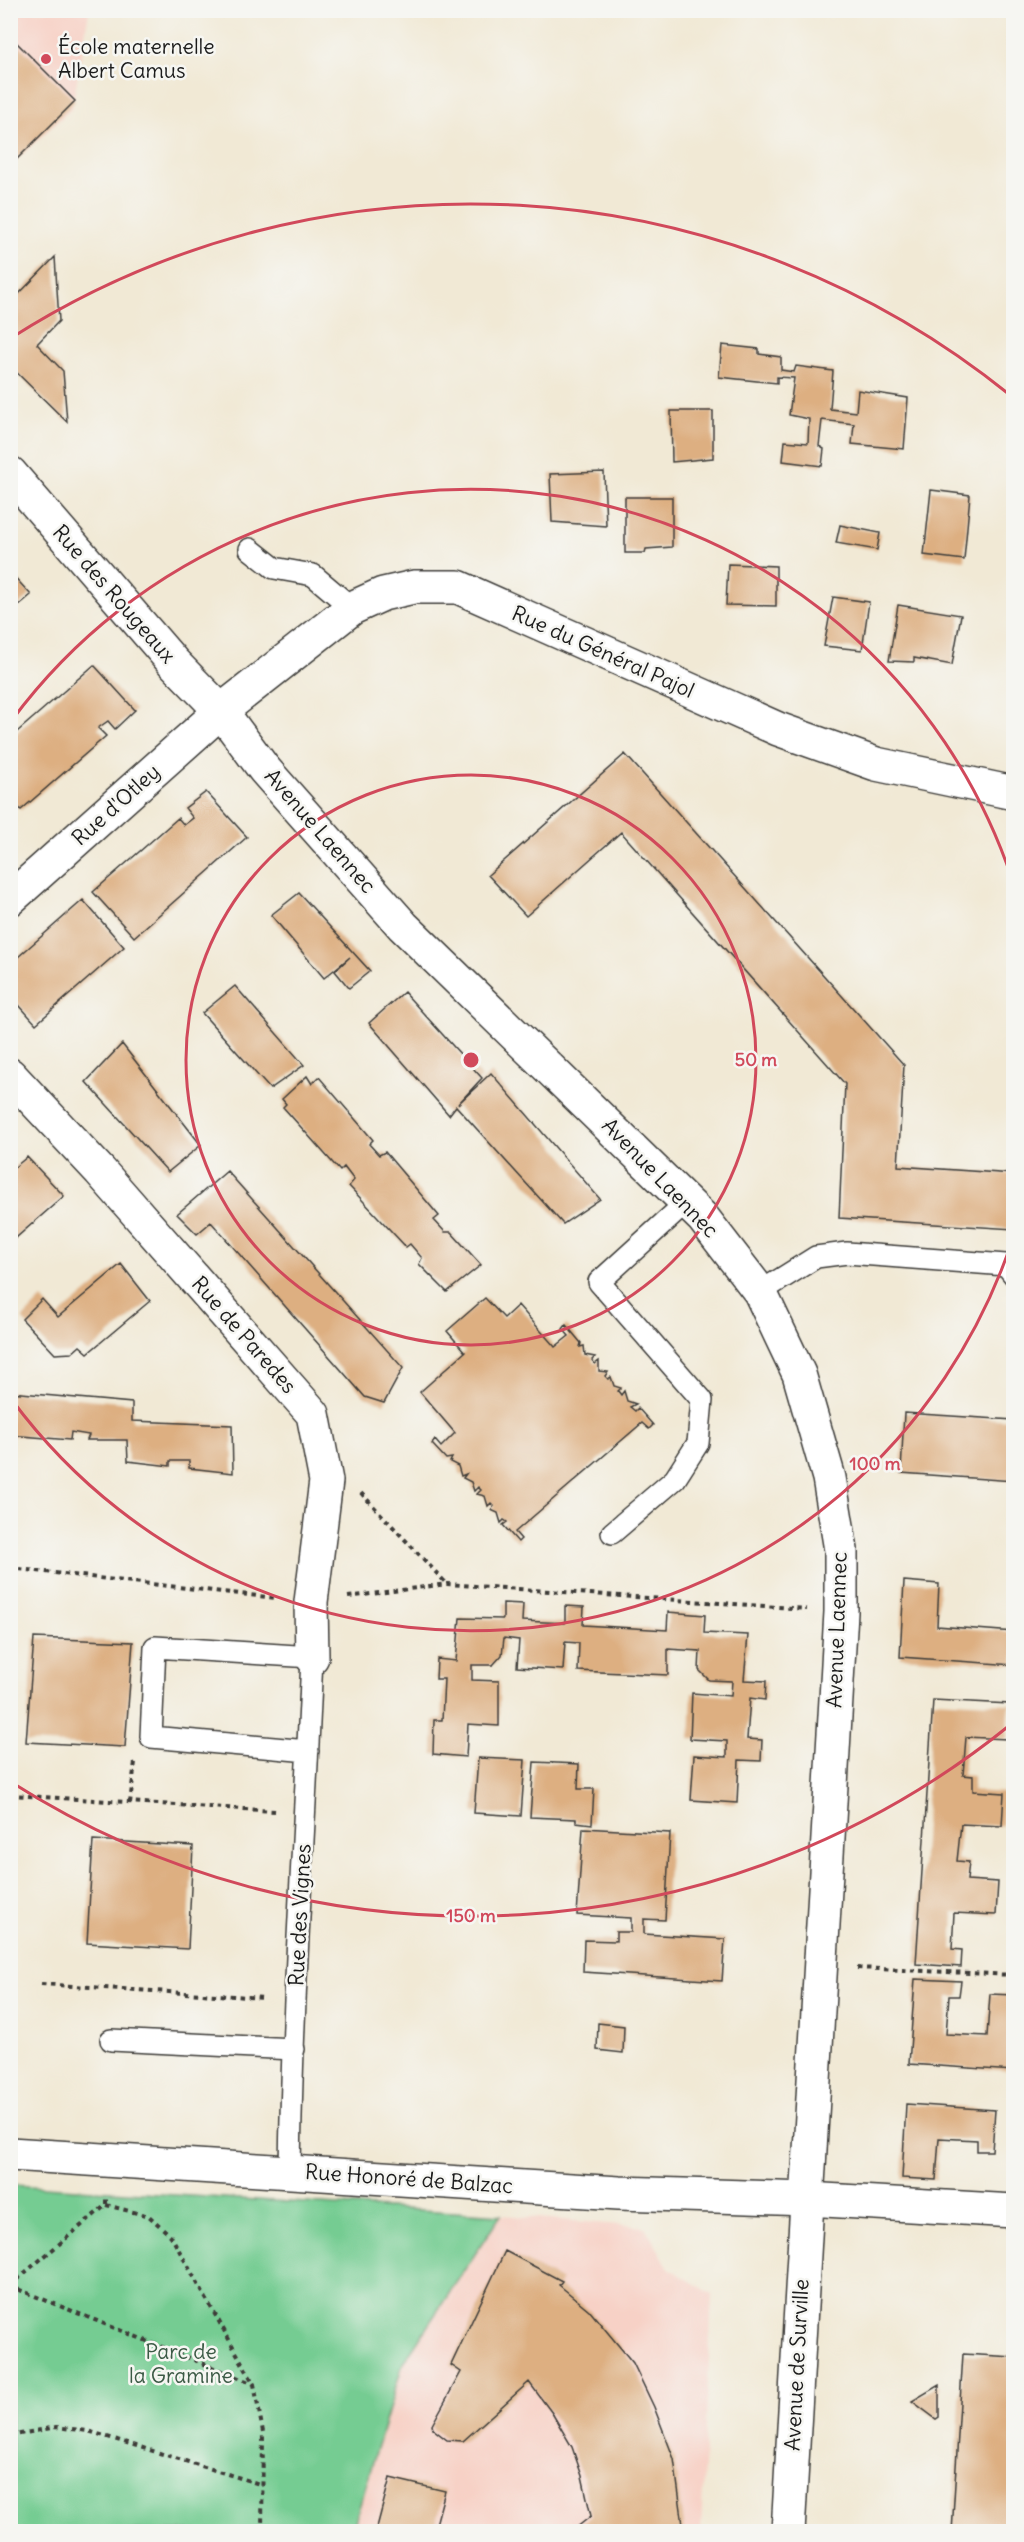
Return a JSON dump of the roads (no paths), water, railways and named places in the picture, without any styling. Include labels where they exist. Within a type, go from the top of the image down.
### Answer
[{"type":"street","name":"Rue des Rougeaux","points":[[10,473],[173,662],[221,711]]},
{"type":"street","name":"Rue du Général Pajol","points":[[221,711],[352,608],[383,594],[414,587],[458,587],[778,729],[876,764],[1014,793]]},
{"type":"street","name":"Rue d'Otley","points":[[10,898],[221,711]]},
{"type":"street","name":"Avenue Laennec","points":[[221,711],[264,769],[404,926],[703,1218],[760,1292],[799,1374],[829,1478],[841,1550],[841,1612],[807,2199]]},
{"type":"street","name":"Rue de Paredes","points":[[10,1075],[100,1171],[313,1414],[326,1481],[311,1602],[312,1658]]},
{"type":"street","name":"Rue Honoré de Balzac","points":[[10,2154],[619,2193],[807,2199],[1014,2211]]},
{"type":"street","name":"Avenue de Surville","points":[[788,2532],[807,2199]]},
{"type":"lane","points":[[250,549],[274,568],[313,574],[352,608]]},
{"type":"lane","points":[[612,1533],[675,1479],[698,1443],[702,1400],[599,1282],[687,1202]]},
{"type":"lane","points":[[760,1292],[816,1257],[847,1253],[1006,1265],[1014,1275]]},
{"type":"lane","points":[[308,1751],[151,1737],[155,1647],[312,1658]]},
{"type":"lane","name":"Rue des Vignes","points":[[290,2172],[312,1658]]},
{"type":"lane","points":[[111,2040],[294,2049]]},
{"type":"place","name":"École maternelle Albert Camus","points":[[46,59]]},
{"type":"park label","name":"Parc de la Gramine","points":[[181,2364]]}]
